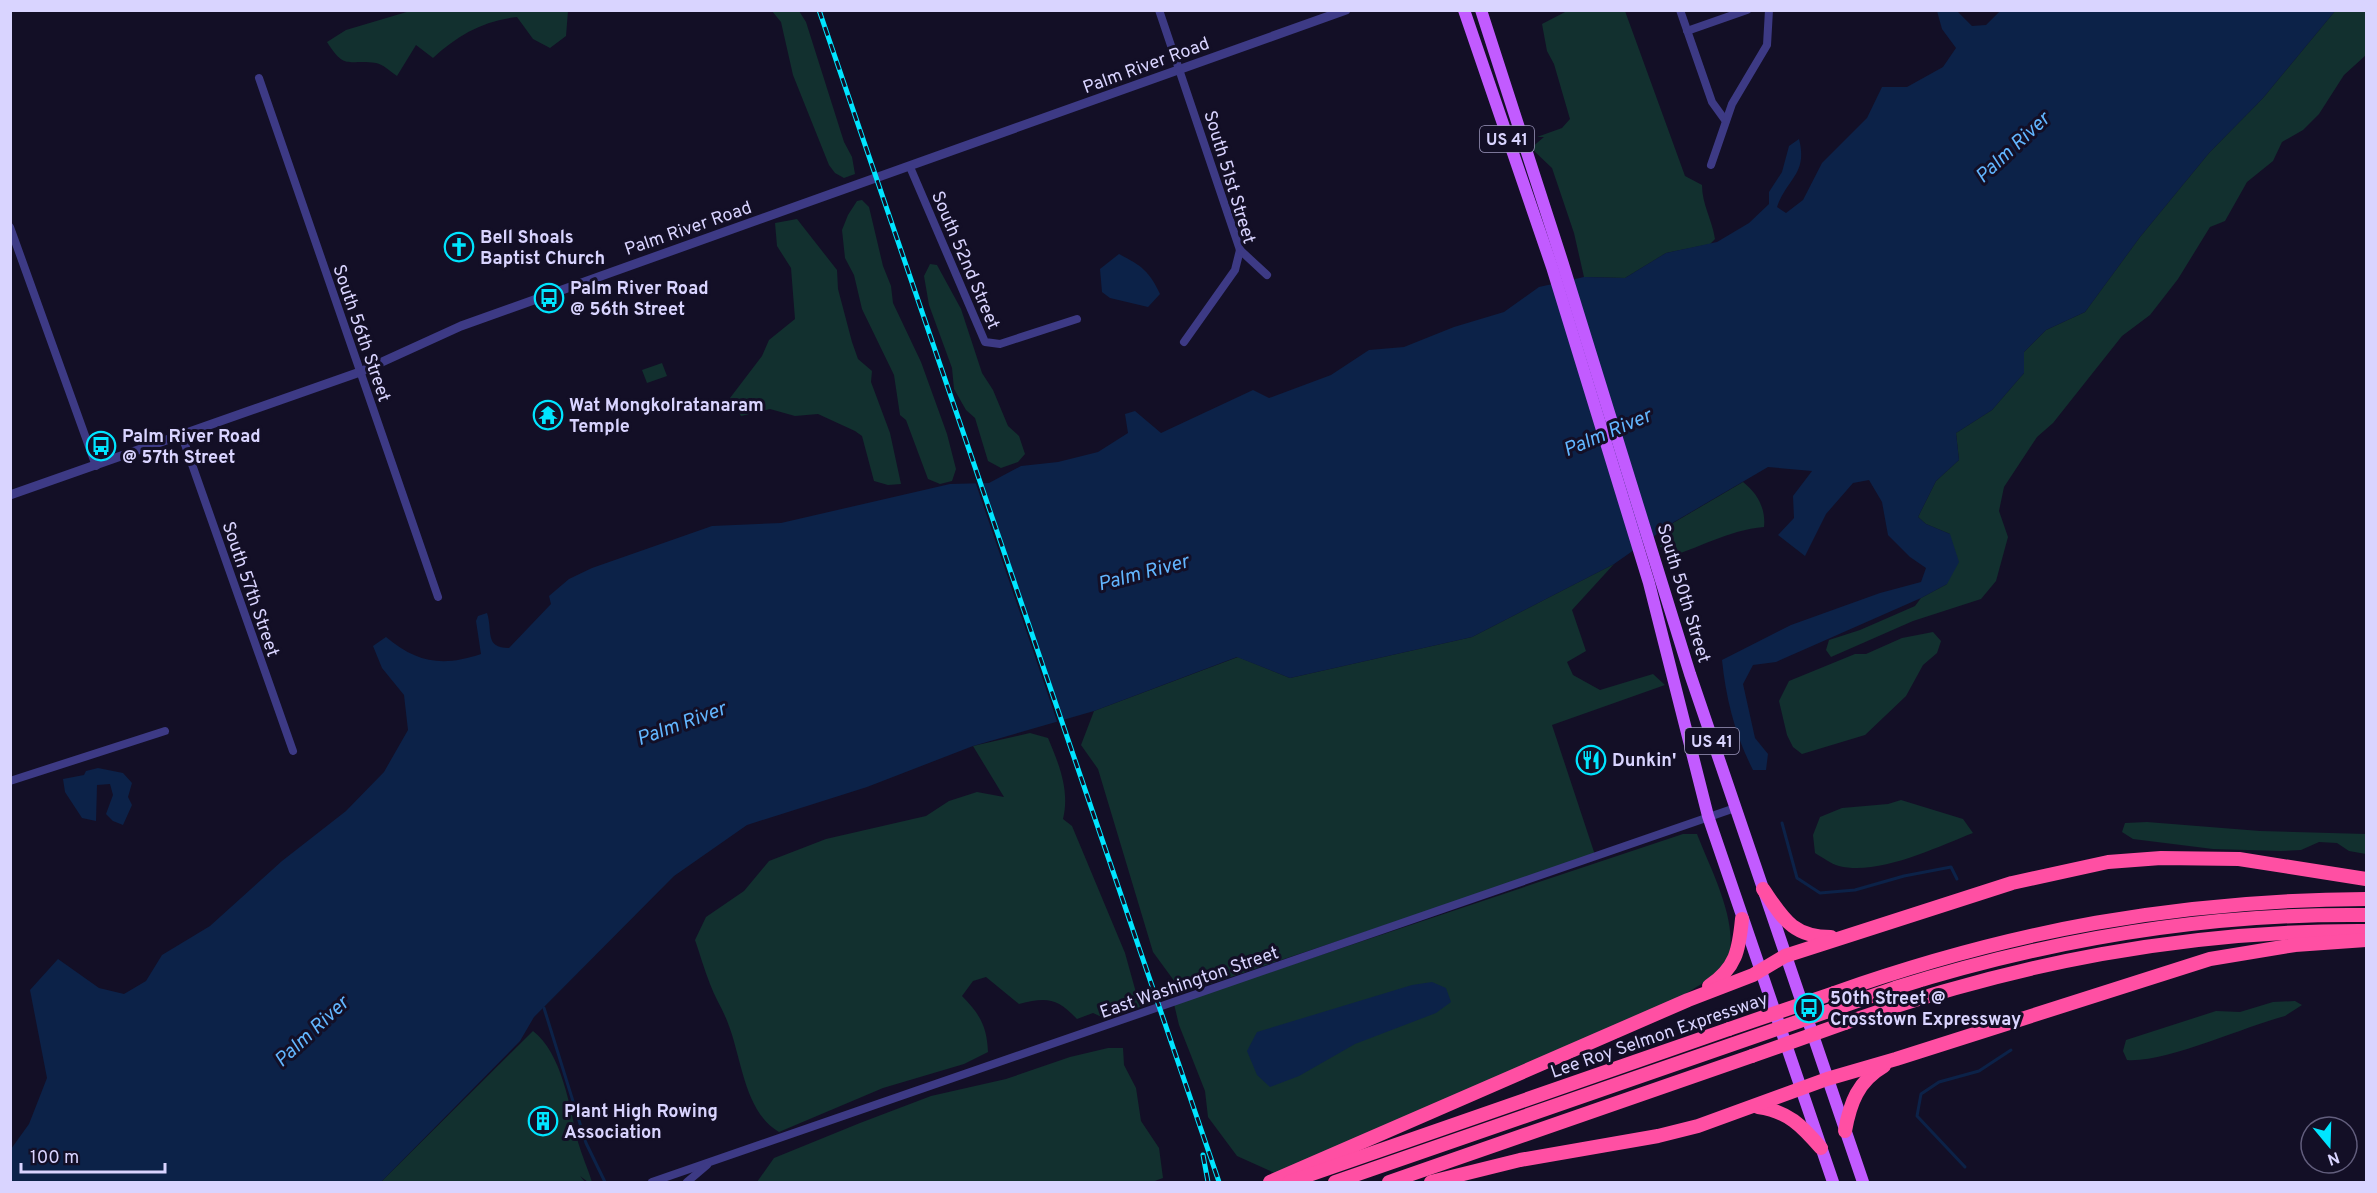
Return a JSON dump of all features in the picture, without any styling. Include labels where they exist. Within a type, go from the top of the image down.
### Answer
[{"type":"highway","points":[[1270,1182],[1688,1000],[1760,971],[1785,956],[2020,881],[2117,861],[2161,858],[2231,859],[2367,879]]},
{"type":"highway","points":[[1763,889],[1783,919],[1802,933],[1816,936],[1845,935]]},
{"type":"highway","name":"Lee Roy Selmon Expressway","points":[[1289,1182],[1834,993],[1989,944],[2098,921],[2243,903],[2367,899]]},
{"type":"highway","points":[[1335,1182],[1895,988],[1965,967],[2089,938],[2178,925],[2267,917],[2367,915]]},
{"type":"highway","points":[[1688,1000],[1728,970],[1736,954],[1742,919]]},
{"type":"highway","points":[[1389,1182],[1845,1023],[1987,978],[2110,951],[2253,935],[2367,931]]},
{"type":"highway","points":[[1431,1182],[1520,1160],[1670,1134],[1755,1107],[1827,1079],[2210,959],[2287,946],[2367,940]]},
{"type":"highway","points":[[1845,1131],[1850,1106],[1861,1085],[1880,1068],[1896,1059]]},
{"type":"highway","points":[[1755,1107],[1787,1114],[1798,1122],[1821,1148]]},
{"type":"main road","name":"South 50th Street","points":[[1464,10],[1558,266]]},
{"type":"main road","name":"South 50th Street","points":[[1481,10],[1655,581],[1863,1182]]},
{"type":"main road","name":"South 50th Street","points":[[1655,581],[1708,816],[1833,1182]]},
{"type":"street","name":"South 51st Street","points":[[1159,10],[1240,250],[1235,270],[1184,342]]},
{"type":"street","name":"Palm River Road","points":[[10,495],[360,372],[461,326],[1346,10]]},
{"type":"street","points":[[1680,10],[1712,102],[1725,120]]},
{"type":"street","points":[[1687,31],[1747,10]]},
{"type":"street","points":[[1711,165],[1725,120],[1767,45],[1769,10]]},
{"type":"street","name":"South 56th Street","points":[[259,78],[438,597]]},
{"type":"street","name":"South 52nd Street","points":[[910,167],[986,342],[1000,344],[1077,319]]},
{"type":"street","points":[[10,227],[96,465]]},
{"type":"street","points":[[1240,250],[1267,275]]},
{"type":"street","name":"South 57th Street","points":[[182,436],[293,751]]},
{"type":"street","points":[[10,780],[165,731]]},
{"type":"street","name":"East Washington Street","points":[[652,1182],[1159,1009],[1735,808]]},
{"type":"street","points":[[687,1182],[711,1162]]},
{"type":"green space","points":[[410,11],[568,11],[566,36],[550,48],[533,39],[517,17],[505,19],[472,30],[452,42],[433,58],[416,45],[397,76],[379,64],[343,60],[327,42],[346,30]]},
{"type":"green space","points":[[772,11],[799,11],[806,22],[844,142],[852,157],[855,174],[844,178],[835,173],[829,165],[793,75],[781,22]]},
{"type":"green space","points":[[1567,11],[1625,11],[1685,176],[1702,185],[1715,239],[1710,244],[1666,253],[1625,278],[1584,277],[1574,233],[1552,168],[1531,148],[1544,137],[1537,137],[1562,128],[1570,119],[1554,64],[1547,51],[1542,24]]},
{"type":"green space","points":[[2335,11],[2366,11],[2366,55],[2344,75],[2319,114],[2303,130],[2282,142],[2273,161],[2247,182],[2225,221],[2210,227],[2178,279],[2150,315],[2122,336],[2053,423],[2037,437],[2004,487],[1999,511],[2008,537],[1996,581],[1981,599],[1913,621],[1831,657],[1826,650],[1829,640],[1860,630],[1915,606],[1921,598],[1947,584],[1950,534],[1926,524],[1918,517],[1936,481],[1959,460],[1956,433],[1992,410],[2024,373],[2024,352],[2046,330],[2085,312],[2140,237],[2209,153],[2263,98]]},
{"type":"green space","points":[[862,200],[869,207],[883,266],[891,286],[893,303],[921,362],[947,434],[956,469],[952,481],[940,484],[928,479],[906,420],[900,415],[894,375],[862,309],[854,275],[845,258],[842,230],[857,201]]},
{"type":"green space","points":[[797,219],[837,270],[838,289],[852,342],[858,359],[872,371],[871,382],[890,433],[901,484],[888,485],[874,481],[862,436],[855,431],[818,414],[795,416],[770,409],[741,416],[730,398],[762,356],[769,340],[795,319],[791,268],[777,246],[775,223]]},
{"type":"green space","points":[[930,264],[937,265],[961,309],[982,373],[993,390],[1008,426],[1019,436],[1025,454],[1018,462],[1001,468],[988,461],[975,418],[966,410],[954,389],[952,368],[929,305],[924,276]]},
{"type":"green space","points":[[662,363],[667,376],[647,383],[642,370]]},
{"type":"green space","points":[[1743,482],[1760,502],[1764,514],[1764,527],[1738,532],[1665,558],[1669,549],[1660,547],[1668,526]]},
{"type":"green space","points":[[1614,564],[1572,610],[1586,651],[1567,662],[1573,675],[1600,690],[1653,674],[1665,685],[1552,725],[1595,855],[1183,993],[1153,952],[1098,769],[1081,745],[1094,711],[1238,657],[1290,678],[1472,637]]},
{"type":"green space","points":[[1933,632],[1941,641],[1937,653],[1923,665],[1906,696],[1865,735],[1802,754],[1793,747],[1787,735],[1779,701],[1789,681],[1855,654],[1866,654],[1902,638]]},
{"type":"green space","points":[[1030,733],[1048,738],[1064,788],[1063,819],[1072,826],[1125,953],[1140,1007],[1106,1019],[1093,1013],[1077,1019],[1063,1007],[1051,1001],[1037,1000],[1019,1004],[986,977],[973,981],[962,996],[981,1021],[988,1052],[964,1064],[883,1088],[779,1132],[759,1112],[752,1099],[725,1015],[706,973],[695,940],[706,917],[744,891],[769,861],[826,839],[926,816],[949,801],[977,792],[1004,797],[973,746]]},
{"type":"green space","points":[[1901,800],[1963,819],[1973,833],[1889,864],[1871,867],[1839,866],[1815,853],[1813,835],[1820,817],[1842,808],[1888,804]]},
{"type":"green space","points":[[2147,822],[2260,831],[2366,834],[2366,854],[2349,851],[2337,843],[2319,842],[2301,850],[2213,849],[2133,839],[2122,832],[2125,823]]},
{"type":"green space","points":[[1683,834],[1697,834],[1709,863],[1727,915],[1730,948],[1726,962],[1716,973],[1671,1003],[1279,1175],[1237,1156],[1208,1117],[1205,1091],[1179,1025],[1174,1004]]},
{"type":"green space","points":[[2295,1001],[2302,1005],[2285,1016],[2183,1050],[2162,1056],[2127,1060],[2123,1051],[2126,1040],[2216,1011],[2240,1012],[2273,1002]]},
{"type":"green space","points":[[533,1031],[543,1041],[558,1067],[578,1142],[592,1182],[580,1176],[585,1182],[381,1182]]},
{"type":"green space","points":[[1108,1048],[1123,1048],[1124,1065],[1136,1088],[1141,1121],[1159,1148],[1163,1178],[1152,1182],[757,1182],[774,1158],[860,1123],[931,1096],[1006,1079],[1070,1057]]},
{"type":"water","name":"Palm River","points":[[2001,10],[2335,11],[2263,98],[2209,153],[2140,237],[2085,312],[2046,330],[2024,352],[2024,373],[1992,410],[1956,433],[1959,460],[1936,481],[1918,517],[1926,524],[1950,534],[1959,562],[1947,584],[1921,598],[1776,662],[1753,665],[1743,684],[1755,738],[1768,754],[1766,770],[1753,770],[1741,744],[1729,703],[1722,660],[1791,625],[1880,593],[1921,582],[1926,568],[1910,557],[1888,535],[1882,502],[1869,480],[1853,483],[1826,514],[1805,556],[1778,535],[1794,518],[1793,496],[1812,471],[1768,467],[1674,522],[1614,564],[1472,637],[1290,678],[1237,657],[1094,711],[973,746],[867,787],[747,825],[674,876],[534,1017],[520,1041],[381,1182],[11,1182],[11,1149],[29,1124],[47,1078],[30,990],[58,959],[99,988],[124,994],[146,981],[162,955],[210,926],[282,861],[346,811],[384,772],[408,730],[404,695],[382,668],[373,646],[386,637],[397,646],[431,660],[467,658],[481,654],[476,621],[478,616],[487,613],[493,642],[501,647],[509,648],[551,604],[549,596],[569,579],[592,568],[712,526],[781,523],[950,484],[989,483],[1021,466],[1058,462],[1098,452],[1128,433],[1125,414],[1135,411],[1161,433],[1253,390],[1269,398],[1331,375],[1369,350],[1404,347],[1454,327],[1504,312],[1539,287],[1584,277],[1625,278],[1666,253],[1717,242],[1749,223],[1769,204],[1769,192],[1782,172],[1789,146],[1799,139],[1801,160],[1799,168],[1777,207],[1786,213],[1803,200],[1822,163],[1867,118],[1882,87],[1907,87],[1943,67],[1956,48],[1942,29],[1937,11],[1958,12],[1972,26],[1986,25]]},
{"type":"water","points":[[1119,254],[1144,270],[1156,286],[1160,294],[1148,307],[1110,298],[1102,292],[1100,269]]},
{"type":"water","points":[[98,768],[123,773],[132,783],[128,797],[132,805],[123,825],[113,821],[106,814],[113,795],[110,784],[97,785],[96,821],[82,818],[65,792],[63,779],[84,775],[86,771]]},
{"type":"water","points":[[1432,982],[1446,988],[1451,1002],[1436,1013],[1355,1044],[1299,1076],[1270,1087],[1257,1075],[1247,1051],[1257,1032],[1412,985]]},
{"type":"pier","points":[[982,480],[1064,722],[1058,724],[975,481]]},
{"type":"waterway","points":[[1782,823],[1797,878],[1820,893],[1855,890],[1904,876],[1951,867],[1957,879]]},
{"type":"waterway","points":[[544,1008],[586,1143],[605,1182]]},
{"type":"waterway","points":[[1965,1167],[1917,1116],[1921,1094],[1939,1082],[1979,1071],[2011,1050]]},
{"type":"railway","points":[[819,10],[1219,1182]]},
{"type":"railway","points":[[1203,1155],[1208,1182]]},
{"type":"place","name":"Bell Shoals Baptist Church","points":[[459,247]]},
{"type":"place","name":"Palm River Road @ 56th Street","points":[[549,298]]},
{"type":"place","name":"Wat Mongkolratanaram Temple","points":[[548,415]]},
{"type":"place","name":"Palm River Road @ 57th Street","points":[[101,446]]},
{"type":"place","name":"Dunkin'","points":[[1591,760]]},
{"type":"place","name":"50th Street @ Crosstown Expressway","points":[[1809,1008]]},
{"type":"place","name":"Plant High Rowing Association","points":[[543,1121]]}]
